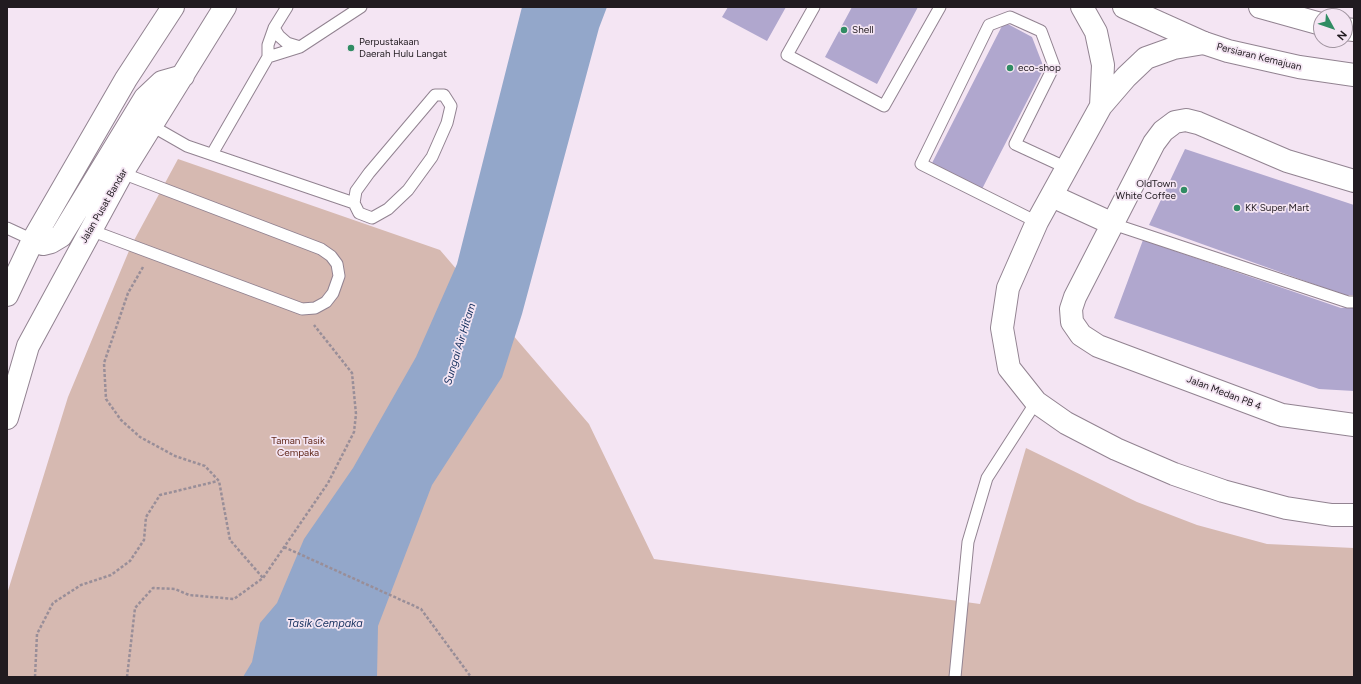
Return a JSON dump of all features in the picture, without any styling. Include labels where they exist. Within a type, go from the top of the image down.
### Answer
[{"type":"street","points":[[7,295],[33,240],[126,79],[173,7]]},
{"type":"street","name":"Jalan Pusat Bandar","points":[[7,418],[28,346],[122,173],[225,7]]},
{"type":"street","points":[[1082,7],[1096,32],[1103,65],[1101,106]]},
{"type":"street","name":"Persiaran Kemajuan","points":[[1124,7],[1204,43],[1228,51],[1299,67],[1354,75]]},
{"type":"street","points":[[1260,7],[1313,22]]},
{"type":"street","points":[[1204,43],[1174,48],[1146,58],[1126,77],[1101,106],[1037,222],[1008,288],[1002,328],[1009,368],[1036,402],[1066,423],[1116,449],[1174,474],[1223,491],[1286,508],[1332,515],[1354,515]]},
{"type":"street","points":[[33,240],[43,244],[52,242],[61,236],[145,98],[162,82],[183,76]]},
{"type":"street","name":"Jalan Medan PB 4","points":[[1354,181],[1287,161],[1198,123],[1186,120],[1175,122],[1163,131],[1154,143],[1075,297],[1071,309],[1072,322],[1082,335],[1098,346],[1282,415],[1354,425]]},
{"type":"street","points":[[1052,196],[1113,224]]},
{"type":"street","points":[[7,385],[28,346]]},
{"type":"lane","points":[[212,154],[268,58],[268,45],[274,28],[287,7]]},
{"type":"lane","points":[[268,58],[300,47],[361,7]]},
{"type":"lane","points":[[814,7],[787,55],[884,106],[940,7]]},
{"type":"lane","points":[[1037,222],[922,164],[989,24],[1010,17],[1041,31],[1054,66],[1015,144],[1067,168]]},
{"type":"lane","points":[[274,28],[279,36],[287,43],[300,47]]},
{"type":"lane","points":[[152,126],[187,146],[354,203],[359,213],[372,218],[388,209],[408,190],[432,157],[448,123],[451,106],[444,96],[435,95],[369,173],[356,191],[354,203]]},
{"type":"lane","points":[[90,230],[302,309],[315,308],[326,302],[333,293],[339,276],[337,264],[331,256],[321,250],[122,173]]},
{"type":"lane","points":[[1113,224],[1348,302],[1354,302]]},
{"type":"lane","points":[[7,228],[33,240]]},
{"type":"lane","points":[[955,677],[968,542],[987,478],[1036,402]]},
{"type":"path","points":[[150,253],[128,293],[104,363],[106,399],[121,420],[140,437],[175,456],[205,466],[219,481],[230,540],[263,578]]},
{"type":"path","points":[[127,677],[135,608],[153,588],[175,589],[189,595],[234,599],[263,578],[328,483],[354,432],[356,414],[352,373],[302,309]]},
{"type":"path","points":[[35,677],[37,634],[53,603],[81,585],[112,575],[130,561],[144,540],[146,517],[160,495],[219,481]]},
{"type":"path","points":[[284,547],[421,610],[472,677]]},
{"type":"green space","name":"Taman Tasik Cempaka","points":[[178,159],[440,250],[589,424],[654,559],[980,604],[1026,448],[1137,502],[1197,525],[1267,544],[1354,548],[1354,677],[7,677],[7,594],[68,397],[131,246]]},
{"type":"water","name":"Tasik Cempaka","points":[[522,7],[607,7],[599,28],[522,314],[502,377],[432,485],[378,626],[377,677],[243,677],[252,662],[260,623],[277,603],[304,539],[353,468],[416,357],[457,264]]},
{"type":"building","points":[[728,7],[786,7],[767,41],[722,17]]},
{"type":"building","points":[[852,7],[918,7],[877,84],[825,57]]},
{"type":"building","points":[[1004,22],[1032,37],[1044,68],[981,191],[931,165]]},
{"type":"building","points":[[1185,149],[1354,205],[1354,295],[1344,295],[1149,225]]},
{"type":"building","points":[[1143,240],[1341,308],[1354,307],[1354,391],[1319,389],[1114,318]]},
{"type":"place","name":"Shell","points":[[844,30]]},
{"type":"place","name":"Perpustakaan Daerah Hulu Langat","points":[[351,48]]},
{"type":"place","name":"eco-shop","points":[[1010,68]]},
{"type":"place","name":"OldTown White Coffee","points":[[1184,190]]},
{"type":"place","name":"KK Super Mart","points":[[1237,208]]},
{"type":"water label","name":"Sungai Air Hitam","points":[[460,344]]}]
